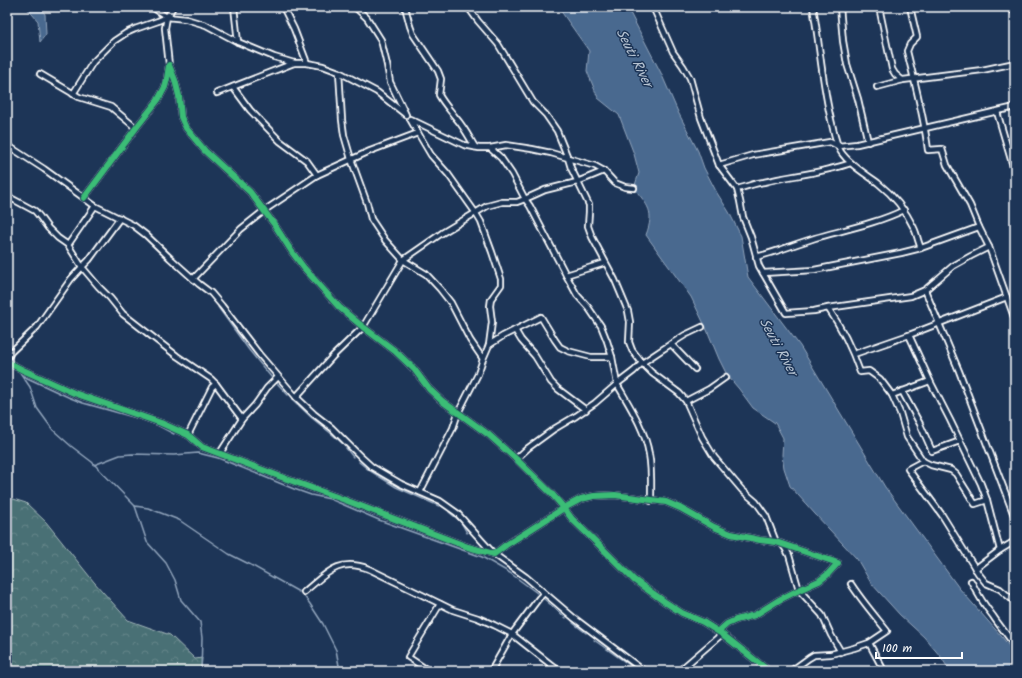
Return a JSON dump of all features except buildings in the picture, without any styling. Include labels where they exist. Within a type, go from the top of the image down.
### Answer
[{"type":"street","points":[[152,7],[167,16],[186,19],[206,25],[251,48],[294,63],[307,63],[323,66],[339,72],[377,92],[410,119],[431,155],[448,174],[475,212],[484,230],[492,252],[501,279],[501,285],[491,299],[490,306],[492,322],[489,345],[478,374],[458,413],[453,428],[420,492]]},
{"type":"street","points":[[73,94],[93,62],[114,41],[126,33],[167,16],[173,7]]},
{"type":"street","points":[[234,7],[238,42]]},
{"type":"street","points":[[283,7],[294,29],[307,63]]},
{"type":"street","points":[[355,7],[367,18],[381,40],[390,82],[406,115]]},
{"type":"street","points":[[405,7],[413,34],[438,71],[441,80],[439,96],[456,117],[475,147]]},
{"type":"street","points":[[468,7],[498,44],[533,102],[546,115],[557,131],[568,158],[570,168],[589,205],[588,226],[592,237],[606,263],[628,311],[630,322],[629,342],[632,350],[642,363],[662,381],[679,393],[686,401],[702,437],[714,457],[742,490],[756,502],[766,516],[778,542],[785,548],[789,555],[799,590],[822,615],[830,634],[841,652]]},
{"type":"street","points":[[653,7],[673,52],[690,78],[701,118],[719,164],[737,189],[743,217],[751,237],[759,266],[786,313],[814,311],[911,296],[925,290],[953,266],[989,247]]},
{"type":"street","points":[[813,7],[828,109],[841,153],[851,163],[889,192],[904,210],[914,228],[921,248]]},
{"type":"street","points":[[840,7],[846,56],[868,142]]},
{"type":"street","points":[[879,7],[892,69],[902,80]]},
{"type":"street","points":[[910,7],[917,37],[910,44],[908,51],[926,127],[928,150],[942,149],[947,165],[970,205],[989,247],[1015,320]]},
{"type":"street","points":[[1010,7],[1015,13]]},
{"type":"street","points":[[84,198],[158,100],[165,87],[168,79],[169,65],[166,28],[167,16]]},
{"type":"street","points":[[217,93],[294,63]]},
{"type":"street","points":[[877,87],[902,80],[982,70],[1015,63]]},
{"type":"street","points":[[169,65],[178,91],[181,117],[186,128],[206,151],[250,192],[304,268],[339,307],[395,351],[414,369],[429,389],[442,401],[489,435],[516,459],[551,493],[572,519],[634,580],[665,602],[720,633],[769,671]]},
{"type":"street","points":[[339,72],[344,135],[351,159],[363,189],[371,219],[385,240],[403,260],[426,274],[440,289],[451,303],[470,340],[483,359]]},
{"type":"street","points":[[40,74],[79,97],[111,107],[136,128]]},
{"type":"street","points":[[233,88],[250,110],[280,140],[307,161],[317,174]]},
{"type":"street","points":[[719,164],[753,155],[792,150],[830,142],[838,146],[868,142],[1015,107]]},
{"type":"street","points":[[997,112],[1015,178]]},
{"type":"street","points":[[410,119],[464,145],[490,148],[506,145],[513,146],[551,153],[595,166],[604,171],[615,183],[625,187],[634,188]]},
{"type":"street","points":[[193,279],[234,235],[264,210],[317,174],[370,151],[418,133]]},
{"type":"street","points":[[7,145],[44,169],[95,206],[120,218],[146,234],[193,279],[211,293],[259,354],[296,397],[332,428],[372,467],[396,481],[440,501],[457,513],[494,554],[526,577],[574,618],[644,671]]},
{"type":"street","points":[[490,148],[501,158],[509,169],[577,296],[588,307],[601,326],[612,357],[617,384],[637,419],[645,438],[649,454],[651,500]]},
{"type":"street","points":[[737,189],[764,182],[833,169],[851,163]]},
{"type":"street","points":[[296,397],[333,356],[363,327],[403,260],[442,233],[487,206],[502,202],[517,202],[545,190],[577,182],[604,171]]},
{"type":"street","points":[[7,196],[35,211],[48,228],[68,245],[82,267],[123,314],[177,356],[211,379],[242,419]]},
{"type":"street","points":[[68,245],[95,206]]},
{"type":"street","points":[[756,258],[793,245],[875,221],[904,210]]},
{"type":"street","points":[[120,218],[89,260],[71,279],[37,326],[11,352],[7,360],[23,370],[74,393],[161,422],[188,435],[202,447],[468,547],[494,554]]},
{"type":"street","points":[[763,273],[814,270],[901,253],[921,248],[979,227]]},
{"type":"street","points":[[566,275],[606,263]]},
{"type":"street","points":[[925,290],[959,370],[1015,518]]},
{"type":"street","points":[[854,354],[909,335],[1007,297]]},
{"type":"street","points":[[828,308],[837,320],[854,354],[860,372],[869,371],[880,379],[892,395],[900,413],[907,437],[923,462],[952,470],[975,504],[987,500]]},
{"type":"street","points":[[489,345],[503,336],[541,317],[560,347],[591,357],[612,357]]},
{"type":"street","points":[[516,459],[554,429],[586,410],[634,372],[642,363],[660,350],[702,327]]},
{"type":"street","points":[[515,330],[521,340],[535,356],[551,382],[586,410]]},
{"type":"street","points":[[909,335],[981,484],[987,500],[1000,550]]},
{"type":"street","points":[[671,344],[695,369]]},
{"type":"street","points":[[220,453],[242,419],[278,377]]},
{"type":"street","points":[[686,401],[709,389],[726,377]]},
{"type":"street","points":[[892,395],[930,381]]},
{"type":"street","points":[[188,435],[212,387],[216,384]]},
{"type":"street","points":[[902,391],[920,424],[932,451],[960,441]]},
{"type":"street","points":[[923,462],[908,469],[942,515],[975,569],[986,583],[1000,589],[1015,602]]},
{"type":"street","points":[[494,554],[564,508],[582,499],[594,496],[615,495],[666,502],[714,527],[731,534],[778,542],[838,562],[827,575],[819,581],[779,600],[755,614],[727,624],[720,633],[678,671]]},
{"type":"street","points":[[975,569],[1000,550],[1015,541]]},
{"type":"street","points":[[304,592],[329,571],[337,567],[359,565],[453,610],[478,618],[512,634],[558,671]]},
{"type":"street","points":[[971,581],[993,617],[1010,637],[1015,647]]},
{"type":"street","points":[[791,671],[814,655],[841,652],[869,643],[887,631],[858,596],[851,584]]},
{"type":"street","points":[[491,671],[512,634],[544,593]]},
{"type":"street","points":[[429,671],[408,657],[440,604]]},
{"type":"street","points":[[869,643],[884,671]]},
{"type":"green space","points":[[7,497],[26,503],[46,522],[94,582],[128,620],[170,635],[195,659],[202,658],[201,671],[7,671]]},
{"type":"water","points":[[26,7],[40,7],[45,14],[46,34],[40,42],[38,21]]},
{"type":"water","name":"Seuti River","points":[[558,7],[627,7],[661,73],[678,112],[698,151],[704,168],[741,236],[748,277],[800,346],[885,487],[959,588],[1015,654],[1015,671],[950,671],[941,657],[924,637],[900,615],[871,583],[857,559],[790,486],[784,468],[782,455],[783,438],[775,423],[753,408],[727,375],[691,297],[646,235],[650,220],[649,209],[634,188],[639,173],[634,154],[619,115],[598,98],[587,71],[589,51]]},
{"type":"waterway","points":[[218,307],[249,350],[272,378]]},
{"type":"waterway","points":[[7,367],[19,371],[30,387],[37,408],[53,430],[92,462],[135,506],[147,542],[166,563],[175,580],[181,600],[200,622],[202,638],[201,671]]},
{"type":"waterway","points":[[23,376],[83,403],[140,419],[157,425],[174,434]]},
{"type":"waterway","points":[[276,382],[288,395]]},
{"type":"waterway","points":[[293,400],[342,443]]},
{"type":"waterway","points":[[346,448],[353,457]]},
{"type":"waterway","points":[[94,465],[120,455],[132,454],[174,455],[198,453],[218,458],[294,489],[311,495],[330,499],[379,520],[482,557],[510,573],[537,593]]},
{"type":"waterway","points":[[359,462],[396,487],[439,506]]},
{"type":"waterway","points":[[135,506],[148,508],[179,520],[229,554],[299,592]]},
{"type":"waterway","points":[[449,512],[461,522],[467,533]]},
{"type":"waterway","points":[[304,596],[323,624],[336,650],[340,671]]},
{"type":"waterway","points":[[543,598],[566,618]]},
{"type":"waterway","points":[[573,623],[586,633]]},
{"type":"waterway","points":[[594,640],[638,671]]},
{"type":"cycle path","points":[[84,198],[158,100],[165,87],[169,65],[179,96],[181,117],[186,128],[205,151],[250,192],[304,268],[339,307],[395,351],[414,369],[429,389],[442,401],[489,435],[516,459],[551,493],[572,519],[634,580],[682,613],[703,622],[722,634],[769,671]]},
{"type":"cycle path","points":[[7,362],[74,393],[161,423],[188,435],[202,447],[468,547],[494,554],[564,508],[581,499],[594,496],[615,495],[666,502],[714,527],[731,534],[776,542],[838,563],[819,581],[779,600],[755,615],[727,624],[719,631]]}]
